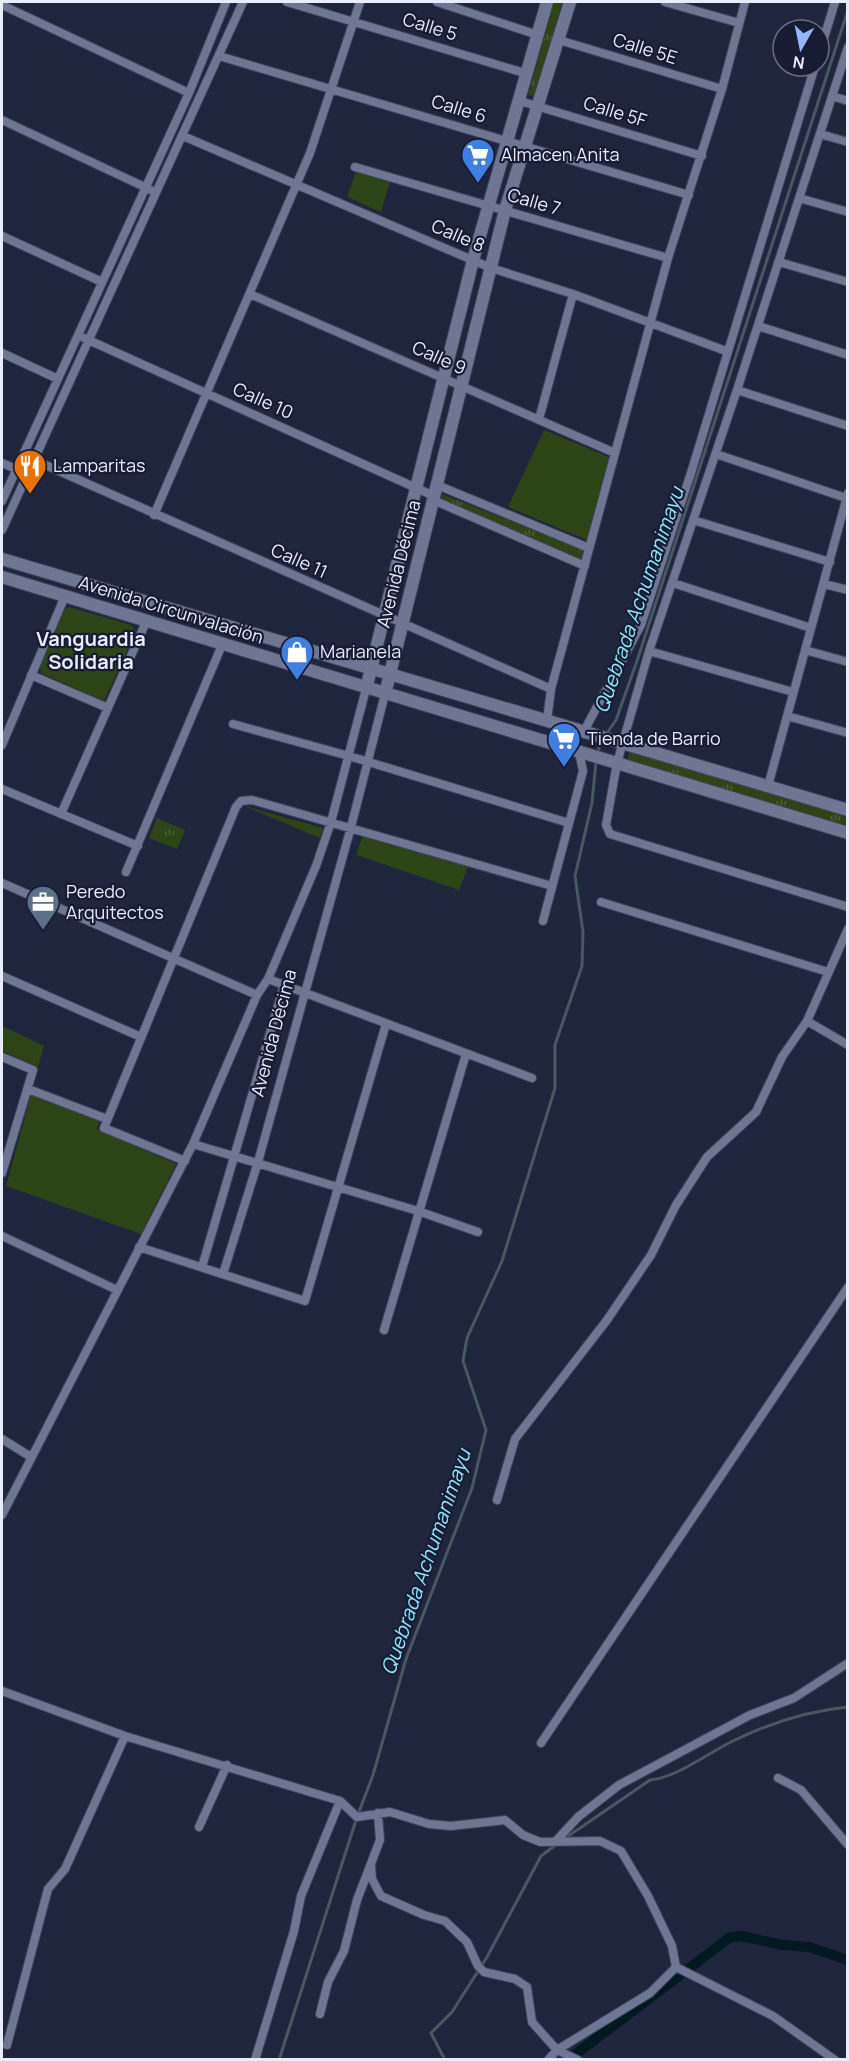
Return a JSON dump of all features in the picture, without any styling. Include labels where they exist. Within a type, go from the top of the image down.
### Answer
[{"type":"main road","name":"Avenida Décima","points":[[366,688],[473,260],[547,2]]},
{"type":"main road","name":"Avenida Décima","points":[[385,694],[505,210],[570,2]]},
{"type":"main road","name":"Avenida Circunvalación","points":[[2,559],[848,810]]},
{"type":"main road","name":"Avenida Circunvalación","points":[[2,577],[848,832]]},
{"type":"street","points":[[2,501],[189,93],[226,2]]},
{"type":"street","points":[[2,530],[243,2]]},
{"type":"street","name":"Calle 5","points":[[287,2],[528,74]]},
{"type":"street","points":[[154,515],[208,394],[295,183],[310,153],[360,2]]},
{"type":"street","points":[[437,2],[538,35]]},
{"type":"street","points":[[665,2],[739,23]]},
{"type":"street","points":[[547,720],[551,689],[652,324],[668,258],[702,156],[745,2]]},
{"type":"street","points":[[831,18],[836,2]]},
{"type":"street","points":[[2,5],[189,93]]},
{"type":"street","name":"Calle 5E","points":[[559,40],[722,89]]},
{"type":"street","points":[[848,47],[738,390],[649,651],[616,763],[606,825],[610,834],[848,907]]},
{"type":"street","name":"Calle 6","points":[[219,56],[689,195]]},
{"type":"street","points":[[588,732],[641,625],[691,473],[726,351],[811,78]]},
{"type":"street","points":[[832,96],[848,101]]},
{"type":"street","name":"Calle 5F","points":[[520,101],[702,156]]},
{"type":"street","points":[[2,120],[157,193]]},
{"type":"street","points":[[820,134],[848,142]]},
{"type":"street","name":"Calle 8","points":[[183,136],[491,268],[573,294],[726,351]]},
{"type":"street","name":"Calle 7","points":[[355,167],[668,258]]},
{"type":"street","points":[[799,198],[848,212]]},
{"type":"street","points":[[2,236],[102,282]]},
{"type":"street","points":[[779,262],[848,282]]},
{"type":"street","name":"Calle 9","points":[[250,294],[615,453]]},
{"type":"street","points":[[539,419],[573,294]]},
{"type":"street","points":[[758,326],[848,355]]},
{"type":"street","name":"Calle 10","points":[[78,335],[416,488],[590,548]]},
{"type":"street","points":[[2,353],[58,379]]},
{"type":"street","points":[[738,390],[848,426]]},
{"type":"street","points":[[716,454],[847,495],[844,519],[811,628],[768,786]]},
{"type":"street","name":"Calle 11","points":[[34,460],[551,689]]},
{"type":"street","points":[[2,463],[16,469]]},
{"type":"street","name":"Calle 10","points":[[434,494],[585,566]]},
{"type":"street","points":[[693,520],[830,562]]},
{"type":"street","points":[[673,583],[811,628]]},
{"type":"street","points":[[824,584],[848,590]]},
{"type":"street","points":[[2,745],[65,596]]},
{"type":"street","points":[[61,814],[146,622]]},
{"type":"street","points":[[126,872],[222,645]]},
{"type":"street","points":[[805,650],[848,662]]},
{"type":"street","points":[[649,651],[793,692]]},
{"type":"street","points":[[31,675],[108,708]]},
{"type":"street","name":"Avenida Décima","points":[[2,1515],[185,1161],[257,995],[268,980],[316,866],[331,822],[366,688]]},
{"type":"street","name":"Avenida Décima","points":[[223,1274],[258,1162],[303,993],[351,827],[385,694]]},
{"type":"street","points":[[787,716],[848,733]]},
{"type":"street","points":[[233,724],[349,756],[569,823]]},
{"type":"street","points":[[543,921],[583,771],[582,753]]},
{"type":"street","points":[[2,789],[138,846]]},
{"type":"street","points":[[185,1161],[104,1128],[236,807],[241,801],[252,800],[351,827],[552,886]]},
{"type":"street","points":[[2,884],[257,995]]},
{"type":"street","points":[[601,902],[828,972]]},
{"type":"street","points":[[497,1500],[515,1439],[607,1320],[651,1255],[676,1205],[707,1157],[756,1112],[782,1057],[807,1021],[848,929]]},
{"type":"street","points":[[2,976],[141,1037]]},
{"type":"street","points":[[268,980],[532,1078]]},
{"type":"street","name":"Avenida Décima","points":[[202,1267],[284,985]]},
{"type":"street","points":[[807,1021],[848,1046]]},
{"type":"street","points":[[139,1247],[304,1301],[386,1024]]},
{"type":"street","points":[[384,1330],[466,1054]]},
{"type":"street","points":[[2,1057],[33,1070],[2,1173]]},
{"type":"street","points":[[28,1089],[107,1119]]},
{"type":"street","points":[[193,1144],[418,1211],[478,1232]]},
{"type":"street","points":[[2,1236],[117,1290]]},
{"type":"street","points":[[541,1743],[848,1287]]},
{"type":"street","points":[[2,1439],[31,1457]]},
{"type":"street","points":[[556,1841],[578,1817],[619,1785],[750,1714],[794,1698],[848,1663]]},
{"type":"street","points":[[2,1691],[125,1736],[340,1801],[357,1817],[390,1812],[429,1824],[451,1826],[505,1820],[523,1834],[540,1842],[600,1840],[621,1851],[648,1896],[667,1936],[676,1967],[773,2016],[836,2060]]},
{"type":"street","points":[[7,2045],[48,1889],[65,1869],[125,1736]]},
{"type":"street","points":[[199,1827],[227,1765]]},
{"type":"street","points":[[778,1779],[801,1790],[848,1845]]},
{"type":"street","points":[[255,2060],[294,1931],[301,1896],[340,1801]]},
{"type":"street","points":[[320,2014],[328,1982],[344,1951],[357,1900],[380,1840],[378,1813]]},
{"type":"street","points":[[371,1865],[372,1879],[381,1896],[424,1915],[445,1921],[467,1942],[478,1966],[484,1972],[515,1979],[527,1987],[532,2022],[557,2050],[578,2060]]},
{"type":"street","points":[[548,2060],[557,2050],[650,1993],[676,1967]]},
{"type":"green space","points":[[554,2],[562,2],[536,97],[528,95]]},
{"type":"green space","points":[[356,171],[390,182],[381,212],[347,197]]},
{"type":"green space","points":[[544,430],[609,457],[587,540],[508,507]]},
{"type":"green space","points":[[442,494],[584,550],[582,559],[441,500]]},
{"type":"green space","points":[[69,607],[131,625],[136,631],[104,701],[41,673],[40,668],[65,609]]},
{"type":"green space","points":[[632,751],[847,816],[847,827],[631,763],[628,760],[629,753]]},
{"type":"green space","points":[[244,806],[323,828],[320,838]]},
{"type":"green space","points":[[157,818],[185,830],[177,849],[149,838]]},
{"type":"green space","points":[[363,835],[468,867],[459,890],[356,855]]},
{"type":"green space","points":[[2,1026],[44,1046],[38,1067],[2,1051]]},
{"type":"green space","points":[[31,1095],[100,1121],[97,1129],[176,1164],[141,1234],[6,1186]]},
{"type":"waterway","name":"Quebrada Achumanimayu","points":[[607,733],[616,720],[637,661],[848,10]]},
{"type":"waterway","name":"Quebrada Achumanimayu","points":[[597,755],[601,741]]},
{"type":"waterway","name":"Quebrada Achumanimayu","points":[[279,2060],[357,1817],[373,1775],[406,1659],[472,1488],[486,1430],[463,1361],[467,1338],[502,1261],[555,1088],[555,1045],[582,966],[583,932],[575,876],[592,803],[596,761]]},
{"type":"waterway","points":[[564,1839],[650,1780],[681,1770],[723,1746],[775,1723],[803,1715],[848,1707]]},
{"type":"waterway","points":[[445,2060],[431,2033],[452,2012],[487,1957],[541,1856],[557,1844]]},
{"type":"waterway","points":[[568,2060],[729,1938],[741,1936],[783,1945],[809,1947],[848,1960]]},
{"type":"place","name":"Almacen Anita","points":[[478,184]]},
{"type":"place","name":"Lamparitas","points":[[30,495]]},
{"type":"place","name":"Marianela","points":[[297,681]]},
{"type":"place","name":"Tienda de Barrio","points":[[564,768]]},
{"type":"place","name":"Peredo Arquitectos","points":[[43,931]]},
{"type":"district","name":"Vanguardia Solidaria","points":[[91,650]]}]
